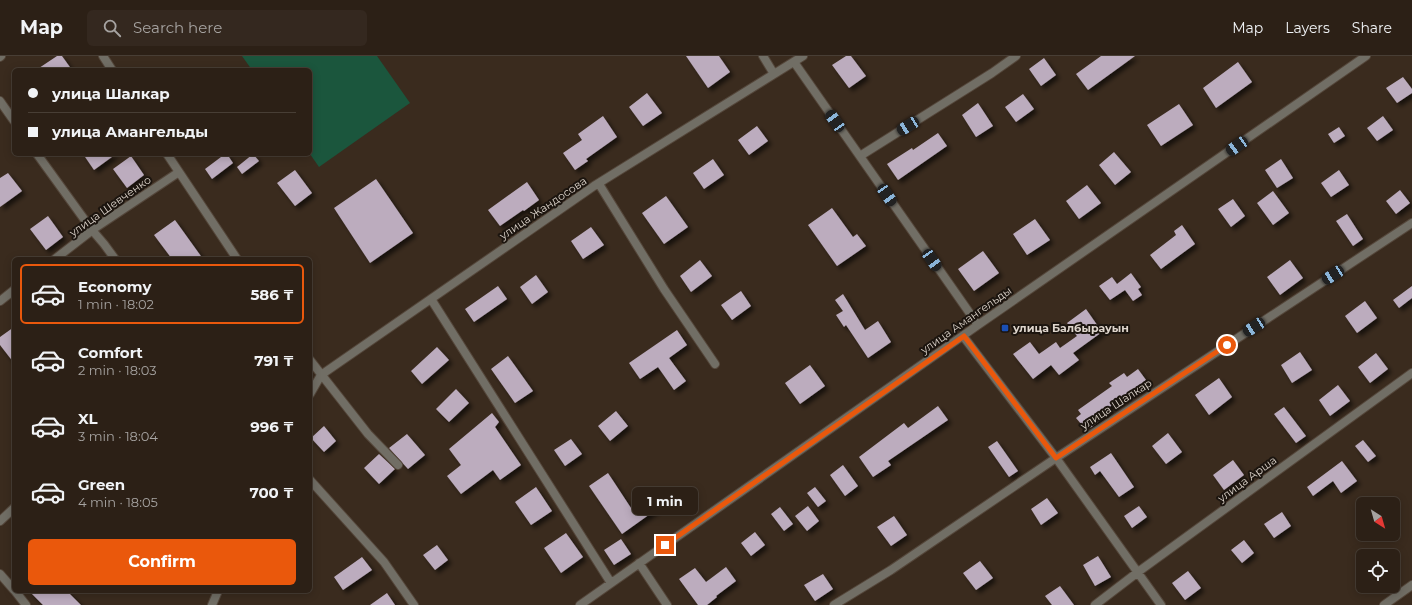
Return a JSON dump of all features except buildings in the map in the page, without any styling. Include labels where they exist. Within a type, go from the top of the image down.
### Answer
[{"type":"street","points":[[103,56],[111,68]]},
{"type":"street","points":[[763,56],[774,74]]},
{"type":"street","name":"улица Жандосова","points":[[312,391],[321,375],[599,184],[803,56]]},
{"type":"street","points":[[860,156],[992,74],[1016,56]]},
{"type":"street","name":"улица Амангельды","points":[[580,605],[978,325],[1366,56]]},
{"type":"street","points":[[794,62],[978,325]]},
{"type":"street","points":[[0,101],[12,118]]},
{"type":"street","points":[[38,156],[113,257]]},
{"type":"street","points":[[168,156],[235,257]]},
{"type":"street","name":"улица Шевченко","points":[[58,257],[92,230],[179,172]]},
{"type":"street","points":[[599,184],[664,289],[715,364]]},
{"type":"street","name":"улица Шалкар","points":[[834,605],[891,570],[1056,458],[1412,223]]},
{"type":"street","points":[[0,301],[12,292]]},
{"type":"street","points":[[431,299],[611,583]]},
{"type":"street","points":[[964,336],[1056,458],[1161,605]]},
{"type":"street","points":[[312,363],[368,434],[398,465]]},
{"type":"street","name":"улица Арша","points":[[1095,605],[1138,572],[1412,373]]},
{"type":"street","points":[[312,482],[384,562],[414,605]]},
{"type":"street","points":[[0,521],[12,510]]},
{"type":"street","points":[[639,563],[667,605]]},
{"type":"street","points":[[0,574],[12,589]]},
{"type":"street","points":[[1384,605],[1412,585]]},
{"type":"street","points":[[16,593],[26,605]]},
{"type":"street","points":[[212,605],[217,593]]},
{"type":"green space","points":[[242,56],[377,56],[410,103],[319,167],[311,156],[312,68],[251,68]]},
{"type":"place","name":"улица Балбырауын","points":[[1005,328]]},
{"type":"route","points":[[665,545],[964,336],[1056,458],[1227,345]]}]
